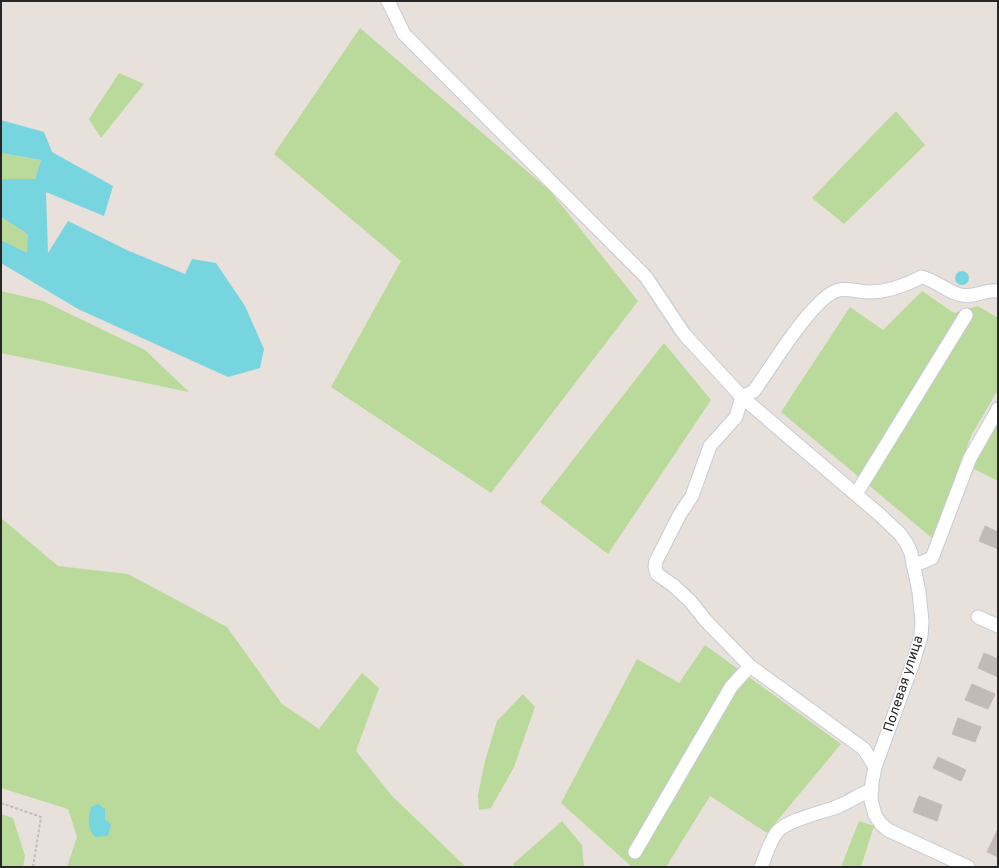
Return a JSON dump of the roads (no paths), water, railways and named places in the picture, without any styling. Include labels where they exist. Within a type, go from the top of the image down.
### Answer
[{"type":"street","name":"Полевая улица","points":[[388,1],[404,34],[646,277],[684,334],[742,397],[856,494],[900,534],[911,554],[921,607],[921,636],[875,767],[871,800],[875,815],[881,824],[888,830],[960,865]]},
{"type":"street","points":[[875,767],[864,749],[750,666],[707,622],[690,601],[674,586],[657,574],[655,567],[660,552],[680,514],[692,496],[710,446],[736,417],[742,397],[754,391],[811,311],[832,292],[841,289],[882,292],[912,282],[921,277],[931,279],[952,292],[962,295],[976,296],[985,291],[998,291]]},
{"type":"street","points":[[856,494],[966,315]]},
{"type":"street","points":[[913,566],[932,558],[970,458],[998,408]]},
{"type":"street","points":[[978,617],[998,626]]},
{"type":"street","points":[[635,852],[731,687],[750,666]]},
{"type":"street","points":[[761,867],[770,844],[779,830],[799,820],[841,805],[860,794],[872,790]]},
{"type":"water","points":[[1,120],[44,132],[52,152],[113,186],[104,216],[46,192],[48,253],[68,221],[129,251],[185,274],[192,259],[216,263],[245,306],[264,349],[260,368],[228,377],[78,309],[1,263],[1,240],[27,253],[28,234],[1,217],[1,179],[35,179],[41,160],[1,153]]},
{"type":"water","points":[[959,271],[965,271],[969,275],[969,281],[965,285],[959,285],[955,281],[955,275]]},
{"type":"water","points":[[98,804],[105,809],[105,819],[111,825],[108,836],[95,837],[89,826],[91,807]]}]
